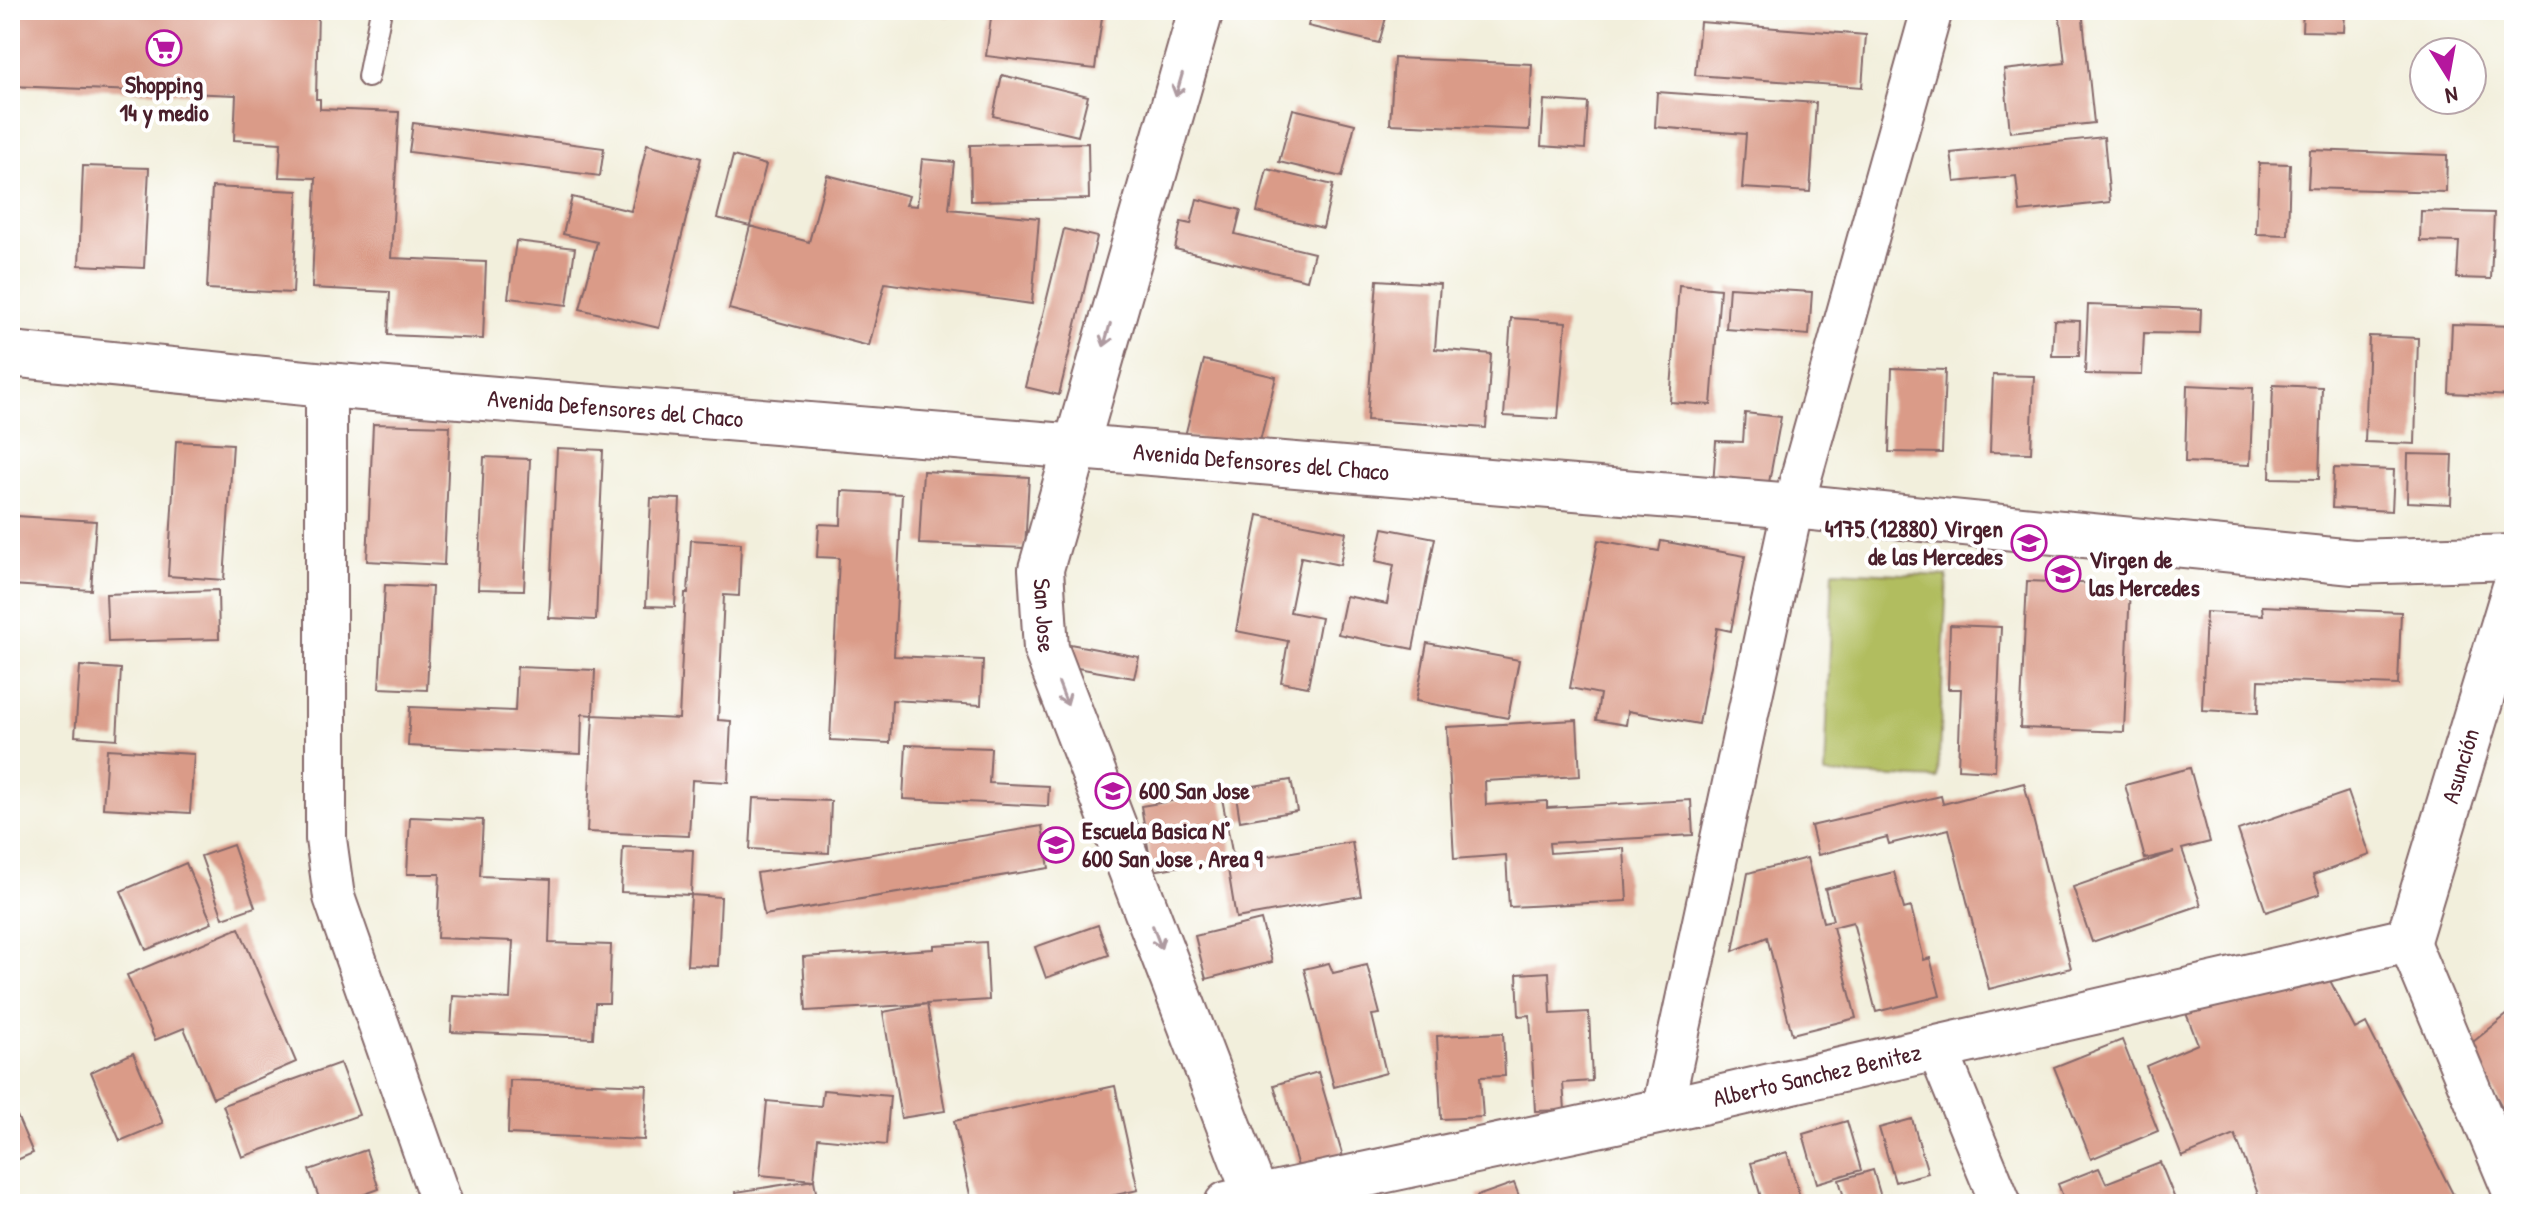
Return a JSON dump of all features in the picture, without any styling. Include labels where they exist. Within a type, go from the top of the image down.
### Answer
[{"type":"street","name":"San Jose","points":[[1201,10],[1041,569],[1046,649],[1248,1202]]},
{"type":"street","points":[[1662,1111],[1793,506],[1932,10]]},
{"type":"street","name":"Avenida Defensores del Chaco","points":[[10,354],[326,385],[1793,506],[2353,562],[2514,557]]},
{"type":"street","points":[[326,385],[326,839],[334,897],[442,1204]]},
{"type":"street","name":"Asunción","points":[[2408,940],[2514,590]]},
{"type":"street","points":[[2408,940],[2514,1194]]},
{"type":"street","name":"Alberto Sanchez Benitez","points":[[1248,1202],[1662,1111],[2408,940]]},
{"type":"street","points":[[1937,1048],[2001,1204]]},
{"type":"lane","points":[[368,77],[381,10]]},
{"type":"green space","points":[[1833,571],[1947,576],[1938,779],[1825,774]]},
{"type":"building","points":[[10,10],[318,10],[316,99],[320,99],[320,109],[399,112],[391,258],[486,262],[483,339],[388,335],[390,292],[312,288],[316,178],[279,177],[281,143],[234,140],[236,95],[10,86]]},
{"type":"building","points":[[923,10],[950,10],[948,17]]},
{"type":"building","points":[[992,10],[1103,10],[1095,69],[986,56]]},
{"type":"building","points":[[1312,10],[1388,10],[1379,43],[1308,26]]},
{"type":"building","points":[[2059,10],[2082,10],[2094,123],[2010,132],[2004,70],[2065,63]]},
{"type":"building","points":[[2303,10],[2345,10],[2344,32],[2302,31]]},
{"type":"building","points":[[1700,22],[1866,35],[1862,87],[1695,75]]},
{"type":"building","points":[[1394,58],[1532,64],[1529,130],[1390,124]]},
{"type":"building","points":[[1002,75],[1088,96],[1078,136],[993,116]]},
{"type":"building","points":[[1657,92],[1816,103],[1810,192],[1742,188],[1746,134],[1655,127]]},
{"type":"building","points":[[2508,96],[2514,97],[2514,134],[2507,134]]},
{"type":"building","points":[[1544,100],[1588,103],[1585,149],[1541,146]]},
{"type":"building","points":[[1293,109],[1355,124],[1342,177],[1279,162]]},
{"type":"building","points":[[413,123],[604,148],[600,176],[409,152]]},
{"type":"building","points":[[2104,137],[2110,202],[2020,212],[2016,176],[1955,182],[1951,153]]},
{"type":"building","points":[[1088,143],[1089,199],[971,201],[970,145]]},
{"type":"building","points":[[647,144],[701,158],[659,328],[580,309],[597,242],[563,234],[572,197],[631,211]]},
{"type":"building","points":[[2310,150],[2447,155],[2446,192],[2308,188]]},
{"type":"building","points":[[733,156],[766,165],[750,226],[717,218]]},
{"type":"building","points":[[922,159],[954,162],[949,209],[1039,218],[1032,304],[885,283],[869,346],[729,309],[750,226],[809,242],[827,175],[909,196],[906,205],[917,206]]},
{"type":"building","points":[[2259,163],[2290,164],[2288,235],[2256,234]]},
{"type":"building","points":[[83,166],[149,168],[144,268],[79,265]]},
{"type":"building","points":[[1267,169],[1333,185],[1323,228],[1257,212]]},
{"type":"building","points":[[212,187],[298,191],[293,293],[207,289]]},
{"type":"building","points":[[1197,199],[1241,210],[1235,234],[1314,253],[1307,280],[1175,249],[1181,222],[1191,224]]},
{"type":"building","points":[[2421,211],[2494,213],[2491,279],[2457,278],[2459,242],[2420,241]]},
{"type":"building","points":[[1064,229],[1097,237],[1059,395],[1025,387]]},
{"type":"building","points":[[516,241],[575,248],[567,305],[508,298]]},
{"type":"building","points":[[1377,280],[1440,284],[1435,349],[1491,354],[1486,428],[1367,420]]},
{"type":"building","points":[[1679,285],[1720,289],[1711,405],[1670,402]]},
{"type":"building","points":[[1729,287],[1812,292],[1809,335],[1726,329]]},
{"type":"building","points":[[2088,305],[2201,309],[2200,334],[2144,333],[2142,375],[2085,374]]},
{"type":"building","points":[[1511,318],[1566,322],[1558,419],[1504,416]]},
{"type":"building","points":[[2054,320],[2080,321],[2079,356],[2052,356]]},
{"type":"building","points":[[2452,324],[2514,326],[2514,396],[2449,393]]},
{"type":"building","points":[[2369,336],[2418,338],[2415,444],[2365,442]]},
{"type":"building","points":[[1204,360],[1276,377],[1257,453],[1185,436]]},
{"type":"building","points":[[1892,368],[1945,370],[1942,453],[1889,452]]},
{"type":"building","points":[[1993,375],[2034,376],[2031,453],[1990,452]]},
{"type":"building","points":[[2187,385],[2253,388],[2250,465],[2185,462]]},
{"type":"building","points":[[2273,385],[2322,387],[2319,479],[2270,478]]},
{"type":"building","points":[[1745,413],[1781,417],[1768,488],[1713,486],[1716,441],[1743,442]]},
{"type":"building","points":[[373,424],[450,426],[444,565],[367,561]]},
{"type":"building","points":[[176,441],[233,444],[224,580],[168,576]]},
{"type":"building","points":[[557,448],[603,450],[596,620],[549,618]]},
{"type":"building","points":[[2408,454],[2453,455],[2451,504],[2407,502]]},
{"type":"building","points":[[484,457],[530,459],[524,590],[478,589]]},
{"type":"building","points":[[2334,468],[2394,470],[2392,511],[2332,508]]},
{"type":"building","points":[[923,471],[1029,477],[1025,548],[919,544]]},
{"type":"building","points":[[842,491],[902,494],[894,656],[983,660],[981,705],[892,700],[890,743],[830,740],[839,558],[817,557],[819,524],[841,525]]},
{"type":"building","points":[[651,498],[680,499],[675,607],[646,606]]},
{"type":"building","points":[[1258,515],[1346,532],[1340,565],[1301,557],[1290,612],[1321,618],[1308,687],[1281,682],[1288,641],[1236,631]]},
{"type":"building","points":[[16,516],[96,521],[91,590],[11,585]]},
{"type":"building","points":[[1383,528],[1435,538],[1413,649],[1338,634],[1346,596],[1387,604],[1394,565],[1376,561]]},
{"type":"building","points":[[691,540],[741,543],[739,596],[724,595],[718,720],[731,721],[728,782],[692,780],[689,836],[587,832],[593,715],[679,719],[685,593],[688,593]]},
{"type":"building","points":[[1598,540],[1659,551],[1661,541],[1745,556],[1731,631],[1717,628],[1699,724],[1628,711],[1626,725],[1596,720],[1600,694],[1570,688]]},
{"type":"building","points":[[2027,581],[2130,585],[2124,732],[2020,728]]},
{"type":"building","points":[[385,585],[432,587],[427,690],[379,688]]},
{"type":"building","points":[[218,590],[219,639],[108,642],[106,594]]},
{"type":"building","points":[[2262,606],[2401,612],[2398,685],[2259,680],[2258,713],[2202,710],[2206,612],[2263,615]]},
{"type":"building","points":[[1950,625],[2001,627],[1995,771],[1958,769],[1961,689],[1948,689]]},
{"type":"building","points":[[1427,643],[1519,660],[1508,718],[1416,701]]},
{"type":"building","points":[[1070,644],[1139,657],[1134,678],[1066,666]]},
{"type":"building","points":[[80,666],[121,669],[117,739],[75,736]]},
{"type":"building","points":[[517,667],[595,670],[593,715],[582,714],[581,754],[408,746],[410,707],[515,711]]},
{"type":"building","points":[[1577,720],[1580,776],[1485,781],[1486,805],[1547,801],[1547,808],[1691,800],[1693,835],[1549,843],[1550,853],[1624,848],[1627,901],[1509,907],[1506,855],[1454,859],[1447,727]]},
{"type":"building","points":[[906,745],[991,748],[989,783],[1049,786],[1048,806],[903,799]]},
{"type":"building","points":[[107,749],[194,754],[190,813],[103,808]]},
{"type":"building","points":[[2190,768],[2210,842],[2182,849],[2201,905],[2092,942],[2073,887],[2174,852],[2145,859],[2125,785]]},
{"type":"building","points":[[1291,780],[1297,811],[1240,821],[1235,789]]},
{"type":"building","points":[[2024,783],[2071,968],[1989,989],[1949,829],[1889,844],[1887,837],[1818,855],[1811,826],[1941,796],[1943,804]]},
{"type":"building","points":[[2348,792],[2370,855],[2313,875],[2320,894],[2266,912],[2238,830]]},
{"type":"building","points":[[1221,793],[1233,857],[1152,871],[1141,806]]},
{"type":"building","points":[[753,798],[831,801],[829,853],[750,849]]},
{"type":"building","points":[[410,817],[483,820],[480,876],[551,879],[549,943],[611,945],[609,1003],[595,1003],[593,1038],[451,1032],[453,996],[510,999],[513,941],[437,938],[440,874],[407,874]]},
{"type":"building","points":[[1042,826],[1049,868],[764,915],[757,873]]},
{"type":"building","points":[[1352,842],[1361,896],[1236,918],[1227,863]]},
{"type":"building","points":[[233,845],[255,907],[223,918],[201,856]]},
{"type":"building","points":[[623,847],[693,850],[691,895],[621,892]]},
{"type":"building","points":[[1807,858],[1823,922],[1833,920],[1825,889],[1894,872],[1904,909],[1911,907],[1924,960],[1930,958],[1940,996],[1876,1012],[1853,922],[1833,927],[1856,1018],[1792,1034],[1767,937],[1733,951],[1748,873]]},
{"type":"building","points":[[186,863],[212,923],[146,950],[121,891]]},
{"type":"building","points":[[691,895],[721,897],[718,966],[687,965]]},
{"type":"building","points":[[1261,920],[1272,962],[1206,979],[1195,936]]},
{"type":"building","points":[[1098,925],[1109,955],[1046,978],[1035,947]]},
{"type":"building","points":[[239,928],[296,1062],[213,1098],[184,1028],[155,1040],[127,975]]},
{"type":"building","points":[[986,942],[989,1000],[806,1011],[803,957],[934,949],[934,945]]},
{"type":"building","points":[[1329,963],[1333,973],[1367,965],[1380,1014],[1372,1015],[1386,1073],[1334,1087],[1304,969]]},
{"type":"building","points":[[2322,965],[2355,1029],[2366,1023],[2458,1204],[2262,1204],[2235,1135],[2182,1157],[2146,1066],[2198,1044],[2186,1013]]},
{"type":"building","points":[[1549,972],[1551,1014],[1589,1012],[1592,1081],[1563,1083],[1565,1110],[1535,1111],[1530,1015],[1519,1016],[1517,974]]},
{"type":"building","points":[[927,1004],[945,1111],[901,1118],[883,1012]]},
{"type":"building","points":[[2514,1009],[2514,1107],[2506,1114],[2468,1046]]},
{"type":"building","points":[[1503,1033],[1505,1076],[1480,1077],[1483,1117],[1441,1119],[1437,1036]]},
{"type":"building","points":[[2122,1040],[2158,1131],[2091,1159],[2054,1067]]},
{"type":"building","points":[[133,1053],[163,1123],[120,1141],[91,1072]]},
{"type":"building","points":[[340,1063],[359,1115],[242,1157],[223,1105]]},
{"type":"building","points":[[1318,1072],[1343,1157],[1299,1170],[1274,1085]]},
{"type":"building","points":[[510,1080],[647,1085],[644,1140],[508,1134]]},
{"type":"building","points":[[1115,1086],[1138,1190],[1075,1204],[972,1204],[954,1121]]},
{"type":"building","points":[[823,1090],[890,1096],[886,1145],[818,1138],[814,1180],[760,1175],[767,1101],[821,1106]]},
{"type":"building","points":[[17,1116],[33,1153],[10,1163],[10,1119]]},
{"type":"building","points":[[1912,1119],[1928,1173],[1895,1182],[1879,1128]]},
{"type":"building","points":[[1847,1121],[1861,1170],[1817,1183],[1803,1134]]},
{"type":"building","points":[[366,1150],[379,1189],[338,1204],[303,1204],[319,1198],[309,1170]]},
{"type":"building","points":[[1787,1152],[1802,1204],[1763,1204],[1751,1163]]},
{"type":"building","points":[[2160,1162],[2177,1204],[2066,1204],[2058,1184],[2099,1168],[2106,1183]]},
{"type":"building","points":[[1873,1170],[1883,1204],[1846,1204],[1839,1180]]},
{"type":"building","points":[[814,1180],[818,1204],[738,1204],[736,1192]]},
{"type":"building","points":[[1514,1183],[1522,1204],[1480,1204],[1477,1196]]},
{"type":"building","points":[[526,1196],[632,1202],[632,1204],[526,1204]]},
{"type":"place","name":"Shopping 14 y medio","points":[[164,48]]},
{"type":"place","name":"4175 (12880) Virgen de las Mercedes","points":[[2029,543]]},
{"type":"place","name":"Virgen de las Mercedes","points":[[2063,574]]},
{"type":"place","name":"600 San Jose","points":[[1113,791]]},
{"type":"place","name":"Escuela Basica N° 600 San Jose , Area 9","points":[[1056,845]]}]
